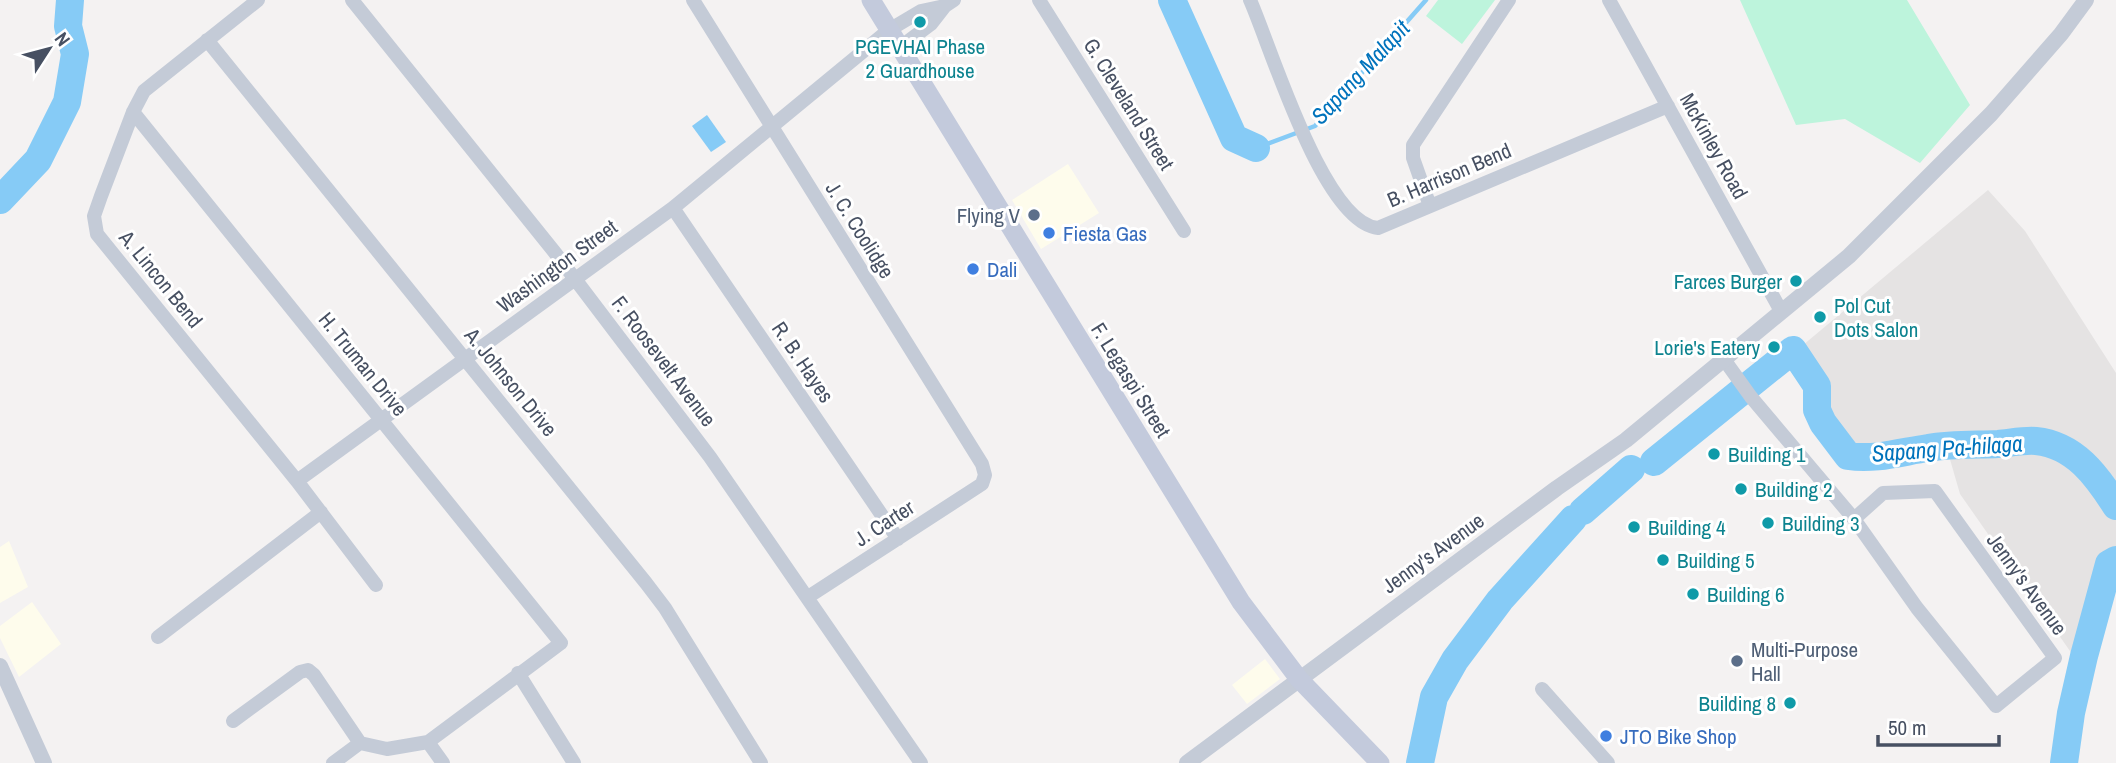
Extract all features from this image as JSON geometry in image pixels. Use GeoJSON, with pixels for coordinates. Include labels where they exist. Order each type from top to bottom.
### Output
{"type":"FeatureCollection","features":[{"type":"Feature","properties":{"kind":"main road","name":"F. Legaspi Street"},"geometry":{"type":"LineString","coordinates":[[871,0],[1241,602],[1299,678],[1380,763]]}},
{"type":"Feature","properties":{"kind":"street","name":"A. Lincon Bend"},"geometry":{"type":"LineString","coordinates":[[257,0],[144,91],[133,111],[94,216],[97,234],[298,481],[376,585]]}},
{"type":"Feature","properties":{"kind":"street","name":"F. Roosevelt Avenue"},"geometry":{"type":"LineString","coordinates":[[352,0],[575,278],[710,457],[921,763]]}},
{"type":"Feature","properties":{"kind":"street","name":"J. C. Coolidge"},"geometry":{"type":"LineString","coordinates":[[693,0],[982,464],[985,475],[982,484]]}},
{"type":"Feature","properties":{"kind":"street","name":"G. Cleveland Street"},"geometry":{"type":"LineString","coordinates":[[1039,0],[1184,231]]}},
{"type":"Feature","properties":{"kind":"street"},"geometry":{"type":"LineString","coordinates":[[1430,206],[1413,159],[1413,145],[1509,0]]}},
{"type":"Feature","properties":{"kind":"street","name":"McKinley Road"},"geometry":{"type":"LineString","coordinates":[[1609,0],[1781,311]]}},
{"type":"Feature","properties":{"kind":"street","name":"Jenny's Avenue"},"geometry":{"type":"LineString","coordinates":[[1187,763],[1557,488],[1626,440],[1849,256],[1992,114],[2061,34],[2086,0]]}},
{"type":"Feature","properties":{"kind":"street","name":"B. Harrison Bend"},"geometry":{"type":"LineString","coordinates":[[1255,1],[1306,143],[1339,199],[1358,221],[1370,227],[1378,228],[1668,106]]}},
{"type":"Feature","properties":{"kind":"street","name":"Washington Street"},"geometry":{"type":"LineString","coordinates":[[298,481],[673,208],[889,30],[921,11],[950,3]]}},
{"type":"Feature","properties":{"kind":"street","name":"Washington Street"},"geometry":{"type":"LineString","coordinates":[[899,48],[931,24],[950,3]]}},
{"type":"Feature","properties":{"kind":"street","name":"A. Johnson Drive"},"geometry":{"type":"LineString","coordinates":[[208,40],[665,608],[761,763]]}},
{"type":"Feature","properties":{"kind":"street","name":"Washington Street"},"geometry":{"type":"LineString","coordinates":[[802,104],[828,97]]}},
{"type":"Feature","properties":{"kind":"street","name":"H. Truman Drive"},"geometry":{"type":"LineString","coordinates":[[133,111],[561,643],[517,673]]}},
{"type":"Feature","properties":{"kind":"street","name":"R. B. Hayes"},"geometry":{"type":"LineString","coordinates":[[673,208],[898,539]]}},
{"type":"Feature","properties":{"kind":"street","name":"Jenny's Avenue"},"geometry":{"type":"LineString","coordinates":[[1723,358],[1751,397],[1854,519],[1917,608],[1996,706],[2055,658],[1935,491],[1883,493],[1854,519]]}},
{"type":"Feature","properties":{"kind":"street","name":"J. Carter"},"geometry":{"type":"LineString","coordinates":[[808,597],[982,484]]}},
{"type":"Feature","properties":{"kind":"street"},"geometry":{"type":"LineString","coordinates":[[158,636],[321,512]]}},
{"type":"Feature","properties":{"kind":"street"},"geometry":{"type":"LineString","coordinates":[[0,666],[44,763]]}},
{"type":"Feature","properties":{"kind":"street"},"geometry":{"type":"LineString","coordinates":[[233,721],[300,672],[308,670],[360,743],[387,749],[428,742],[517,673],[574,763]]}},
{"type":"Feature","properties":{"kind":"street"},"geometry":{"type":"LineString","coordinates":[[1542,689],[1608,763]]}},
{"type":"Feature","properties":{"kind":"street"},"geometry":{"type":"LineString","coordinates":[[428,742],[443,763]]}},
{"type":"Feature","properties":{"kind":"street"},"geometry":{"type":"LineString","coordinates":[[333,763],[360,743]]}},
{"type":"Feature","properties":{"kind":"shaded area"},"geometry":{"type":"Polygon","coordinates":[[[1068,164],[1099,213],[1041,249],[1012,200],[1068,164]]]}},
{"type":"Feature","properties":{"kind":"shaded area"},"geometry":{"type":"Polygon","coordinates":[[[1988,190],[2025,231],[2116,373],[2116,557],[2106,564],[2084,671],[1960,494],[1947,449],[1868,465],[1849,461],[1816,421],[1814,387],[1790,356],[1988,190]]]}},
{"type":"Feature","properties":{"kind":"shaded area"},"geometry":{"type":"Polygon","coordinates":[[[9,541],[28,587],[0,603],[0,547],[9,541]]]}},
{"type":"Feature","properties":{"kind":"shaded area"},"geometry":{"type":"Polygon","coordinates":[[[32,602],[61,644],[19,677],[0,638],[0,626],[32,602]]]}},
{"type":"Feature","properties":{"kind":"shaded area"},"geometry":{"type":"Polygon","coordinates":[[[1265,659],[1280,679],[1247,704],[1232,685],[1265,659]]]}},
{"type":"Feature","properties":{"kind":"green space"},"geometry":{"type":"Polygon","coordinates":[[[1438,0],[1495,0],[1462,44],[1426,16],[1438,0]]]}},
{"type":"Feature","properties":{"kind":"green space"},"geometry":{"type":"Polygon","coordinates":[[[1740,0],[1907,0],[1970,105],[1920,163],[1845,119],[1796,125],[1740,0]]]}},
{"type":"Feature","properties":{"kind":"water"},"geometry":{"type":"Polygon","coordinates":[[[707,115],[726,142],[711,152],[692,126],[707,115]]]}},
{"type":"Feature","properties":{"kind":"waterway","name":"Sapang Malapit"},"geometry":{"type":"LineString","coordinates":[[0,200],[38,160],[67,102],[75,54],[68,26],[70,0]]}},
{"type":"Feature","properties":{"kind":"waterway","name":"Sapang Malapit"},"geometry":{"type":"LineString","coordinates":[[1172,0],[1234,138],[1256,148]]}},
{"type":"Feature","properties":{"kind":"waterway","name":"Sapang Malapit"},"geometry":{"type":"LineString","coordinates":[[1256,148],[1315,126],[1426,0]]}},
{"type":"Feature","properties":{"kind":"waterway","name":"Sapang Pa-hilaga"},"geometry":{"type":"LineString","coordinates":[[1748,386],[1793,350],[1817,386],[1817,410],[1823,423],[1848,456],[1878,456],[1945,446],[2036,441],[2050,444],[2073,455],[2093,473],[2116,506]]}},
{"type":"Feature","properties":{"kind":"waterway","name":"Sapang Pa-hilaga"},"geometry":{"type":"LineString","coordinates":[[1654,462],[1742,391]]}},
{"type":"Feature","properties":{"kind":"waterway","name":"Sapang Pa-hilaga"},"geometry":{"type":"LineString","coordinates":[[1583,511],[1631,469]]}},
{"type":"Feature","properties":{"kind":"waterway","name":"Sapang Pa-hilaga"},"geometry":{"type":"LineString","coordinates":[[1420,763],[1434,697],[1455,660],[1500,600],[1573,519]]}},
{"type":"Feature","properties":{"kind":"waterway","name":"Sapang Pa-hilaga"},"geometry":{"type":"LineString","coordinates":[[2064,763],[2071,713],[2084,656],[2109,564],[2116,560]]}},
{"type":"Feature","properties":{"kind":"place","name":"PGEVHAI Phase 2 Guardhouse"},"geometry":{"type":"Point","coordinates":[920,22]}},
{"type":"Feature","properties":{"kind":"place","name":"Flying V"},"geometry":{"type":"Point","coordinates":[1034,215]}},
{"type":"Feature","properties":{"kind":"place","name":"Fiesta Gas"},"geometry":{"type":"Point","coordinates":[1049,233]}},
{"type":"Feature","properties":{"kind":"place","name":"Dali"},"geometry":{"type":"Point","coordinates":[973,269]}},
{"type":"Feature","properties":{"kind":"place","name":"Farces Burger"},"geometry":{"type":"Point","coordinates":[1796,281]}},
{"type":"Feature","properties":{"kind":"place","name":"Pol Cut Dots Salon"},"geometry":{"type":"Point","coordinates":[1820,317]}},
{"type":"Feature","properties":{"kind":"place","name":"Lorie's Eatery"},"geometry":{"type":"Point","coordinates":[1774,347]}},
{"type":"Feature","properties":{"kind":"place","name":"Building 1"},"geometry":{"type":"Point","coordinates":[1714,454]}},
{"type":"Feature","properties":{"kind":"place","name":"Building 2"},"geometry":{"type":"Point","coordinates":[1741,489]}},
{"type":"Feature","properties":{"kind":"place","name":"Building 3"},"geometry":{"type":"Point","coordinates":[1768,523]}},
{"type":"Feature","properties":{"kind":"place","name":"Building 4"},"geometry":{"type":"Point","coordinates":[1634,527]}},
{"type":"Feature","properties":{"kind":"place","name":"Building 5"},"geometry":{"type":"Point","coordinates":[1663,560]}},
{"type":"Feature","properties":{"kind":"place","name":"Building 6"},"geometry":{"type":"Point","coordinates":[1693,594]}},
{"type":"Feature","properties":{"kind":"place","name":"Multi-Purpose Hall"},"geometry":{"type":"Point","coordinates":[1737,661]}},
{"type":"Feature","properties":{"kind":"place","name":"Building 8"},"geometry":{"type":"Point","coordinates":[1790,703]}},
{"type":"Feature","properties":{"kind":"place","name":"JTO Bike Shop"},"geometry":{"type":"Point","coordinates":[1606,736]}}]}
